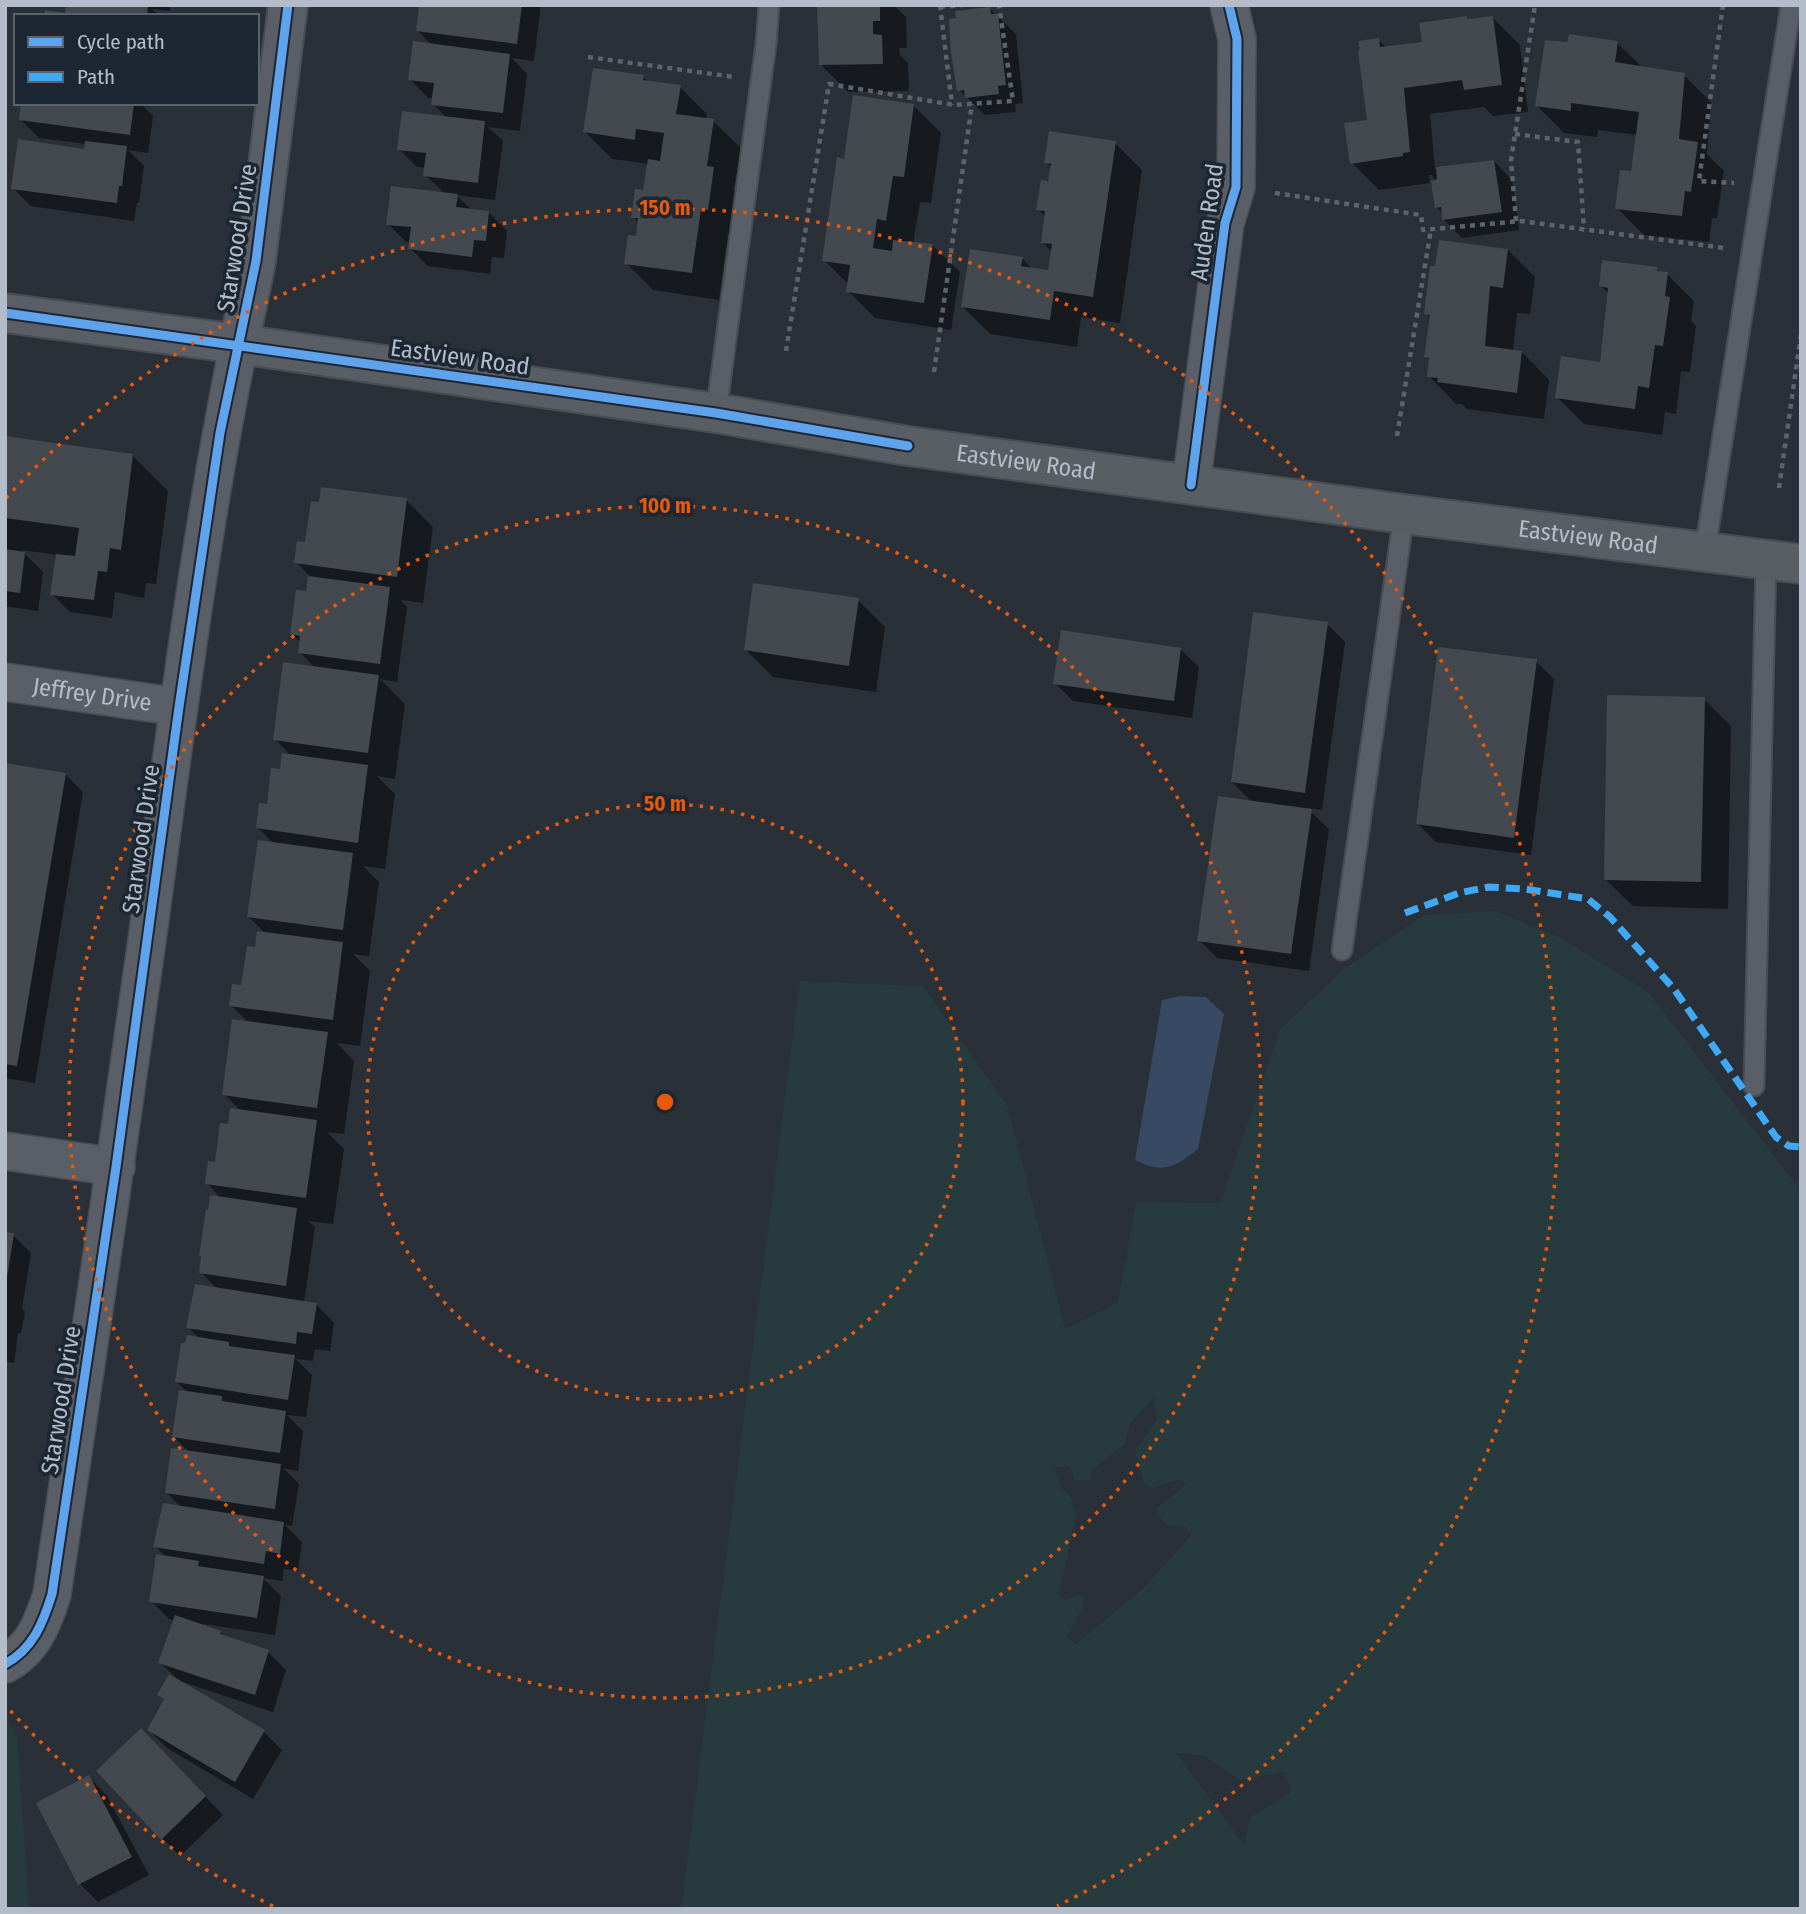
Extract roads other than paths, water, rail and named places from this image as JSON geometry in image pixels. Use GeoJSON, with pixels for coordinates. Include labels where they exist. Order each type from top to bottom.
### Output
{"type":"FeatureCollection","features":[{"type":"Feature","properties":{"kind":"main road","name":"Eastview Road"},"geometry":{"type":"LineString","coordinates":[[239,344],[716,413],[908,446],[1404,514],[1783,561]]}},
{"type":"Feature","properties":{"kind":"street","name":"Starwood Drive"},"geometry":{"type":"LineString","coordinates":[[5,1664],[29,1646],[44,1620],[52,1594],[116,1167],[179,707],[220,433],[256,261],[288,5]]}},
{"type":"Feature","properties":{"kind":"street","name":"Auden Road"},"geometry":{"type":"LineString","coordinates":[[1191,485],[1226,223],[1236,187],[1237,39],[1229,5]]}},
{"type":"Feature","properties":{"kind":"street","name":"Eastview Road"},"geometry":{"type":"LineString","coordinates":[[5,313],[239,344]]}},
{"type":"Feature","properties":{"kind":"street","name":"Jeffrey Drive"},"geometry":{"type":"LineString","coordinates":[[5,682],[179,707]]}},
{"type":"Feature","properties":{"kind":"street"},"geometry":{"type":"LineString","coordinates":[[5,1151],[116,1167]]}},
{"type":"Feature","properties":{"kind":"lane"},"geometry":{"type":"LineString","coordinates":[[716,413],[769,5]]}},
{"type":"Feature","properties":{"kind":"lane"},"geometry":{"type":"LineString","coordinates":[[1705,550],[1791,5]]}},
{"type":"Feature","properties":{"kind":"lane"},"geometry":{"type":"LineString","coordinates":[[1342,950],[1404,514]]}},
{"type":"Feature","properties":{"kind":"lane"},"geometry":{"type":"LineString","coordinates":[[1754,1086],[1783,561]]}},
{"type":"Feature","properties":{"kind":"water"},"geometry":{"type":"Polygon","coordinates":[[[1180,996],[1206,997],[1224,1014],[1198,1149],[1175,1165],[1153,1167],[1135,1160],[1162,1000],[1180,996]]]}}]}
